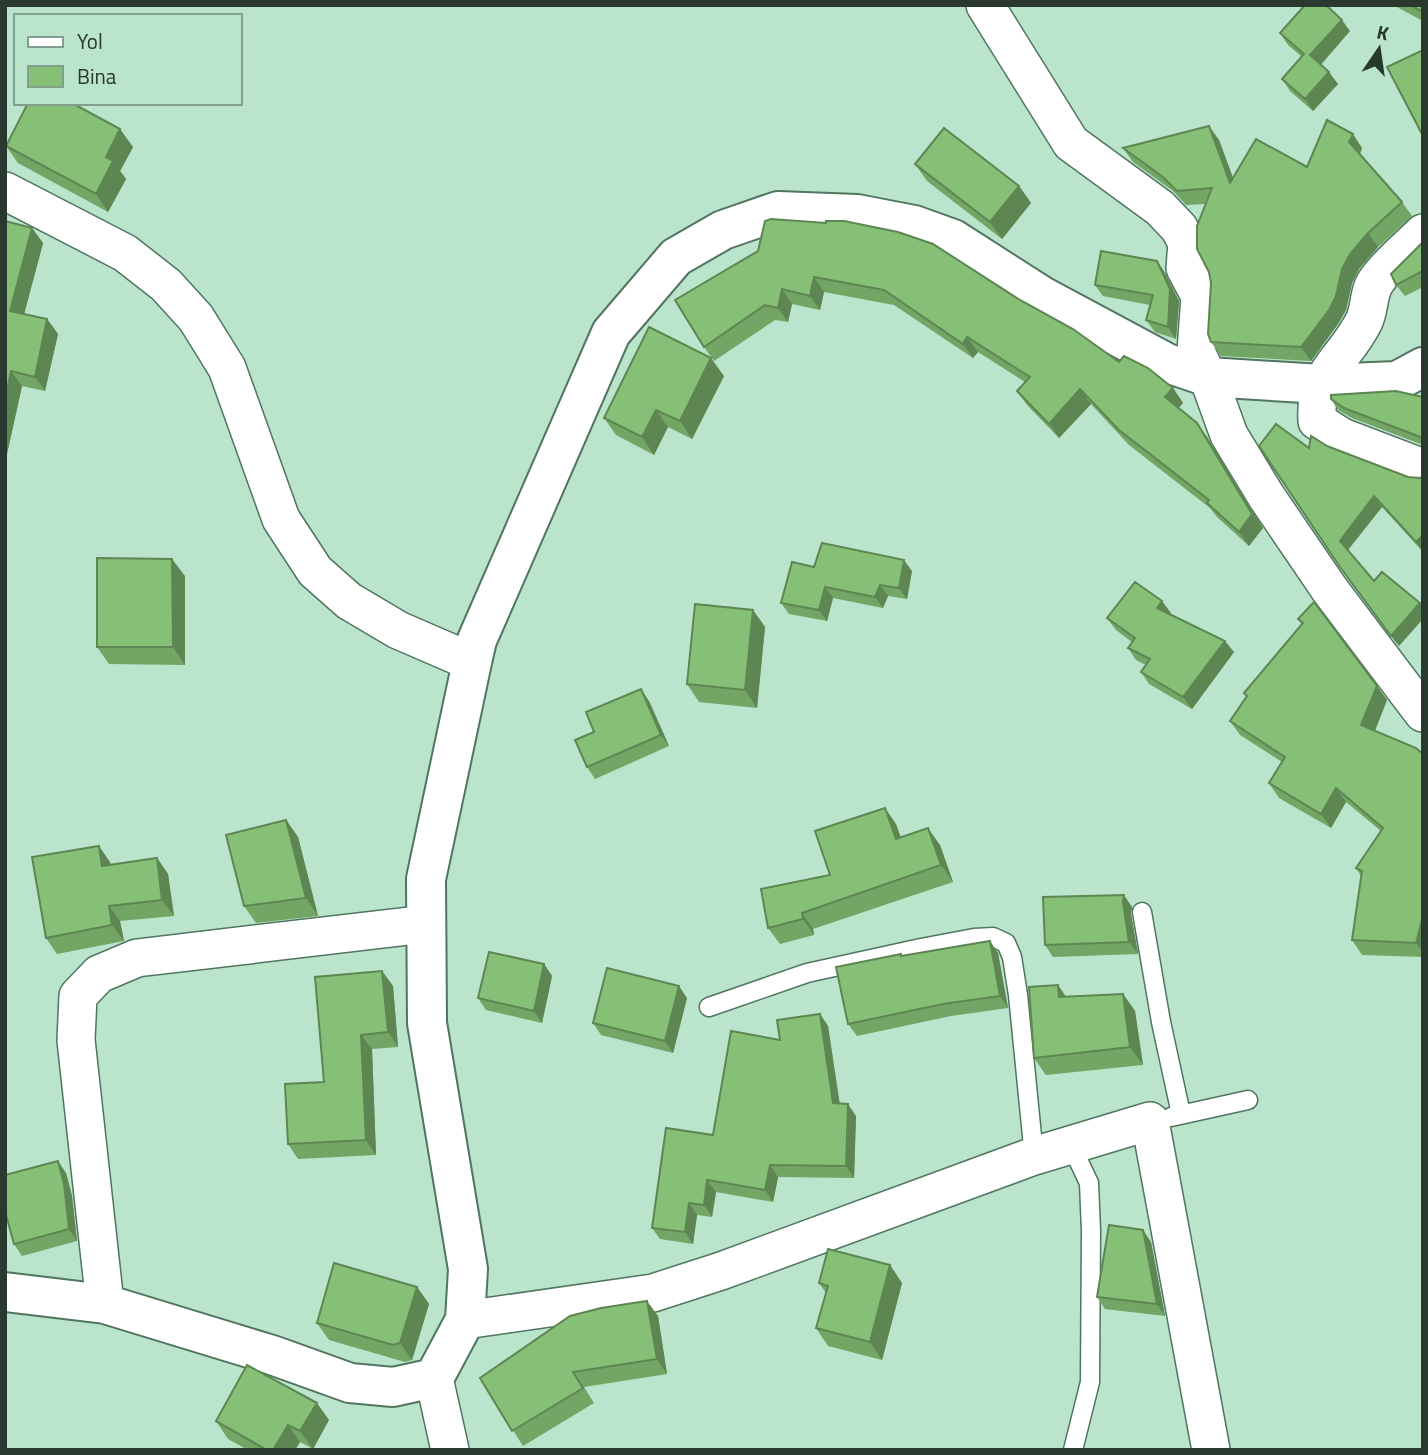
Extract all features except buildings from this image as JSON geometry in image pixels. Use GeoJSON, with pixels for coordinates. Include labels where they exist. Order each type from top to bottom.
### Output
{"type":"FeatureCollection","features":[{"type":"Feature","properties":{"kind":"street"},"geometry":{"type":"LineString","coordinates":[[985,5],[1071,143],[1160,208],[1179,228],[1187,243],[1185,268],[1200,296],[1196,352],[1208,377],[1228,435],[1330,590],[1423,713]]}},
{"type":"Feature","properties":{"kind":"street"},"geometry":{"type":"LineString","coordinates":[[5,191],[125,253],[166,285],[196,318],[228,368],[281,519],[315,571],[349,601],[388,624],[472,662]]}},
{"type":"Feature","properties":{"kind":"street"},"geometry":{"type":"LineString","coordinates":[[450,1450],[434,1378],[464,1320],[468,1269],[427,1023],[426,879],[477,640],[611,333],[676,257],[723,230],[778,211],[857,214],[914,225],[953,239],[1042,296],[1167,363],[1208,377],[1321,384],[1397,381],[1423,367]]}},
{"type":"Feature","properties":{"kind":"street"},"geometry":{"type":"LineString","coordinates":[[1423,233],[1375,281],[1366,318],[1345,350],[1329,368],[1316,402],[1317,421],[1342,437],[1423,468]]}},
{"type":"Feature","properties":{"kind":"street"},"geometry":{"type":"LineString","coordinates":[[105,1304],[76,1040],[78,996],[99,974],[137,958],[426,924]]}},
{"type":"Feature","properties":{"kind":"street"},"geometry":{"type":"LineString","coordinates":[[464,1320],[653,1293],[1034,1156],[1166,1118],[1211,1450]]}},
{"type":"Feature","properties":{"kind":"street"},"geometry":{"type":"LineString","coordinates":[[5,1292],[105,1304],[272,1355],[350,1383],[393,1387],[434,1378]]}},
{"type":"Feature","properties":{"kind":"lane"},"geometry":{"type":"LineString","coordinates":[[1142,912],[1161,1022],[1166,1118],[1248,1100]]}},
{"type":"Feature","properties":{"kind":"lane"},"geometry":{"type":"LineString","coordinates":[[709,1007],[807,973],[974,938],[993,937],[1006,943],[1012,957],[1034,1156]]}},
{"type":"Feature","properties":{"kind":"lane"},"geometry":{"type":"LineString","coordinates":[[1070,1144],[1089,1182],[1091,1231],[1090,1382],[1073,1450]]}}]}
